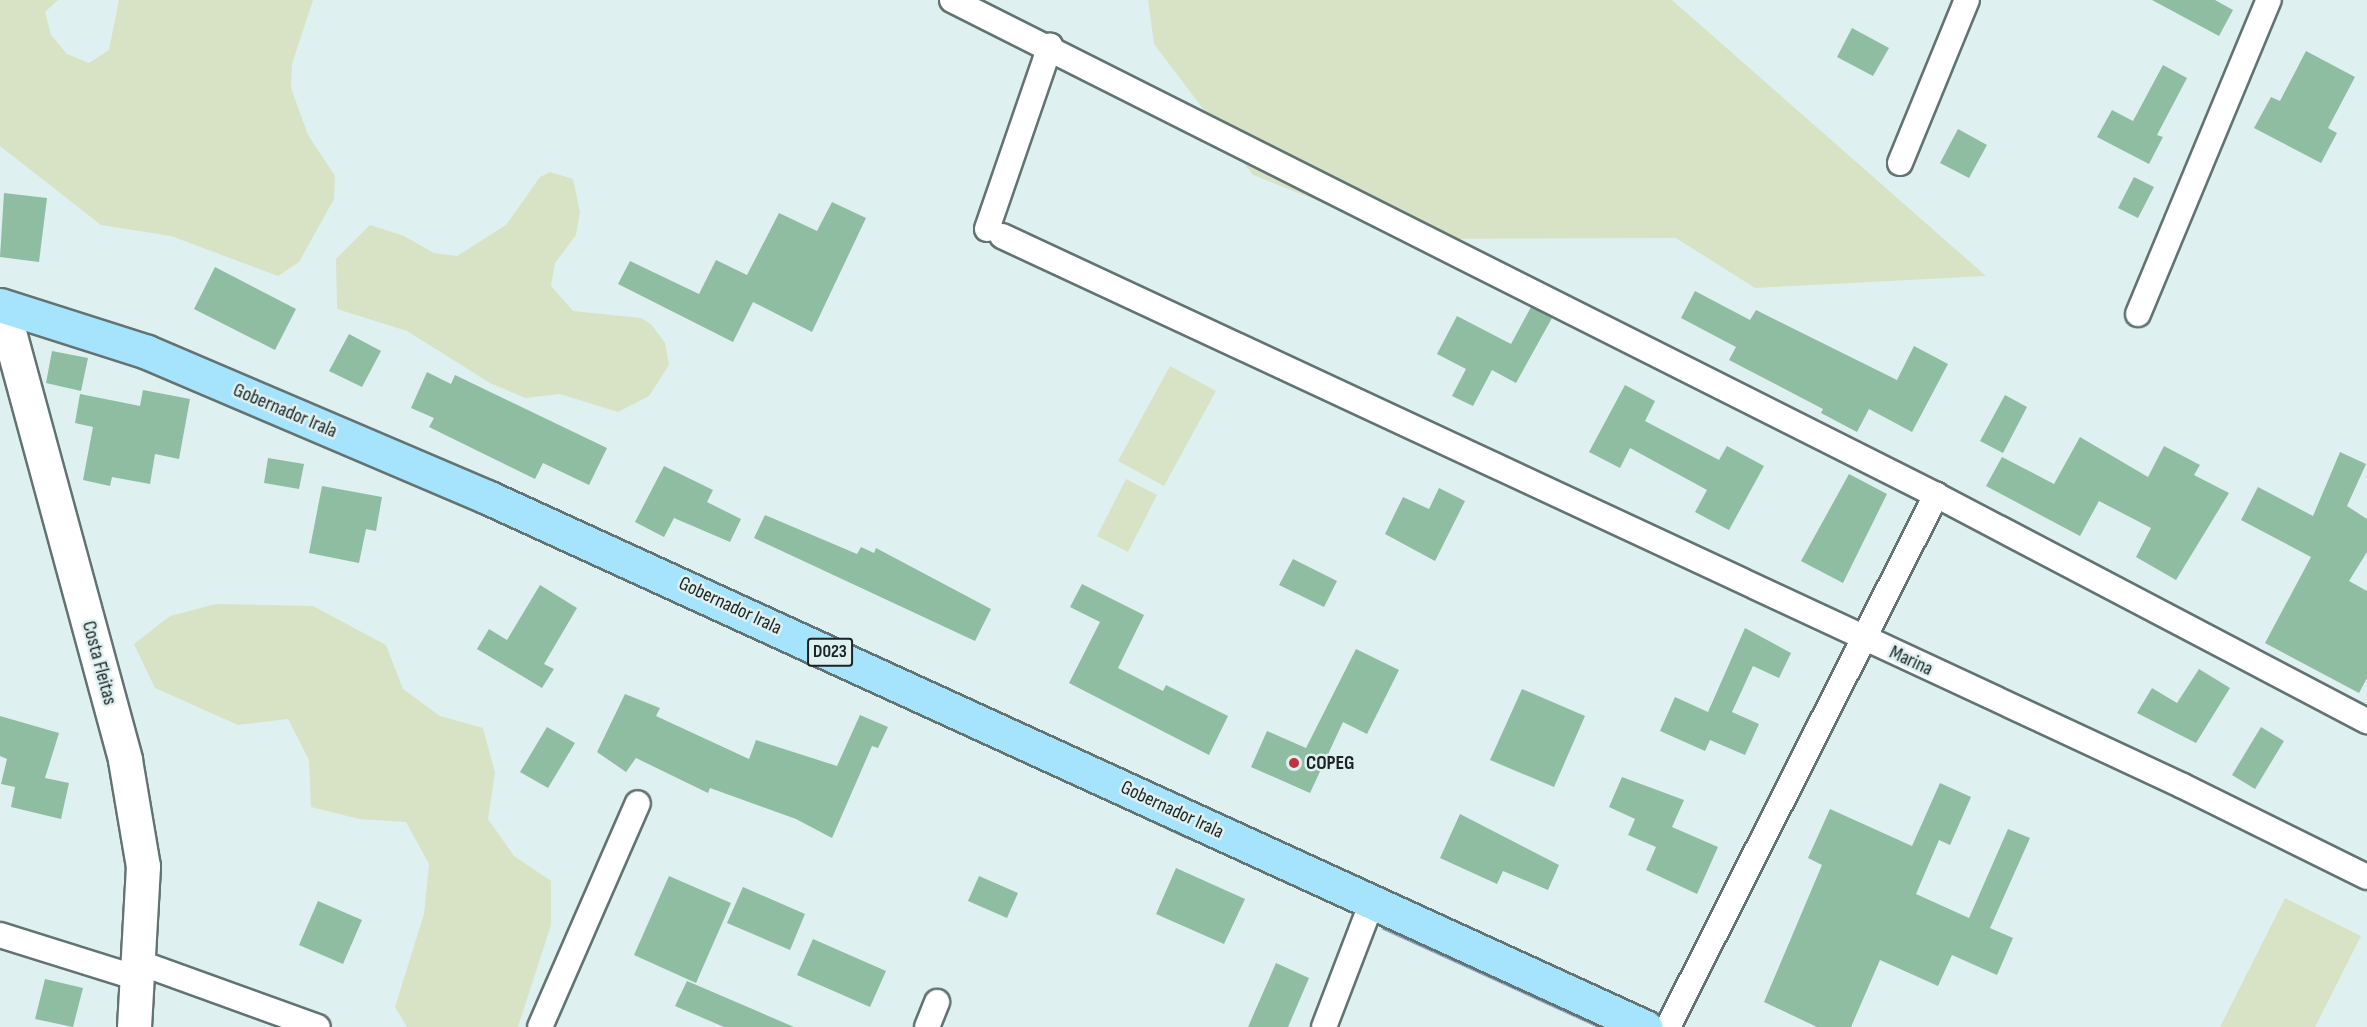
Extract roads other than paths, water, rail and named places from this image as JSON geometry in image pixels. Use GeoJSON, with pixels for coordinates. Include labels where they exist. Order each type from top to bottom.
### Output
{"type":"FeatureCollection","features":[{"type":"Feature","properties":{"kind":"main road","name":"Gobernador Irala"},"geometry":{"type":"LineString","coordinates":[[1,305],[147,352],[488,497],[1645,1027]]}},
{"type":"Feature","properties":{"kind":"main road","name":"Costa Fleitas"},"geometry":{"type":"LineString","coordinates":[[1,305],[125,760],[143,866],[134,1027]]}},
{"type":"Feature","properties":{"kind":"street"},"geometry":{"type":"LineString","coordinates":[[952,0],[1050,46],[1936,495],[2367,721]]}},
{"type":"Feature","properties":{"kind":"street"},"geometry":{"type":"LineString","coordinates":[[1900,163],[1967,0]]}},
{"type":"Feature","properties":{"kind":"street"},"geometry":{"type":"LineString","coordinates":[[2138,314],[2270,0]]}},
{"type":"Feature","properties":{"kind":"street","name":"Marina"},"geometry":{"type":"LineString","coordinates":[[1050,46],[995,232],[1453,448],[2183,786],[2367,877]]}},
{"type":"Feature","properties":{"kind":"street"},"geometry":{"type":"LineString","coordinates":[[1668,1027],[1936,495]]}},
{"type":"Feature","properties":{"kind":"street"},"geometry":{"type":"LineString","coordinates":[[540,1027],[638,803]]}},
{"type":"Feature","properties":{"kind":"street"},"geometry":{"type":"LineString","coordinates":[[1324,1027],[1372,902]]}},
{"type":"Feature","properties":{"kind":"street"},"geometry":{"type":"LineString","coordinates":[[0,935],[137,970],[318,1027]]}},
{"type":"Feature","properties":{"kind":"street"},"geometry":{"type":"LineString","coordinates":[[927,1027],[937,1002]]}},
{"type":"Feature","properties":{"kind":"water"},"geometry":{"type":"Polygon","coordinates":[[[660,593],[832,674],[658,596],[660,593]]]}},
{"type":"Feature","properties":{"kind":"water"},"geometry":{"type":"Polygon","coordinates":[[[860,685],[1192,837],[1189,840],[860,685]]]}},
{"type":"Feature","properties":{"kind":"water"},"geometry":{"type":"Polygon","coordinates":[[[1390,926],[1608,1027],[1596,1027],[1381,929],[1390,926]]]}},
{"type":"Feature","properties":{"kind":"place","name":"COPEG"},"geometry":{"type":"Point","coordinates":[1294,763]}}]}
